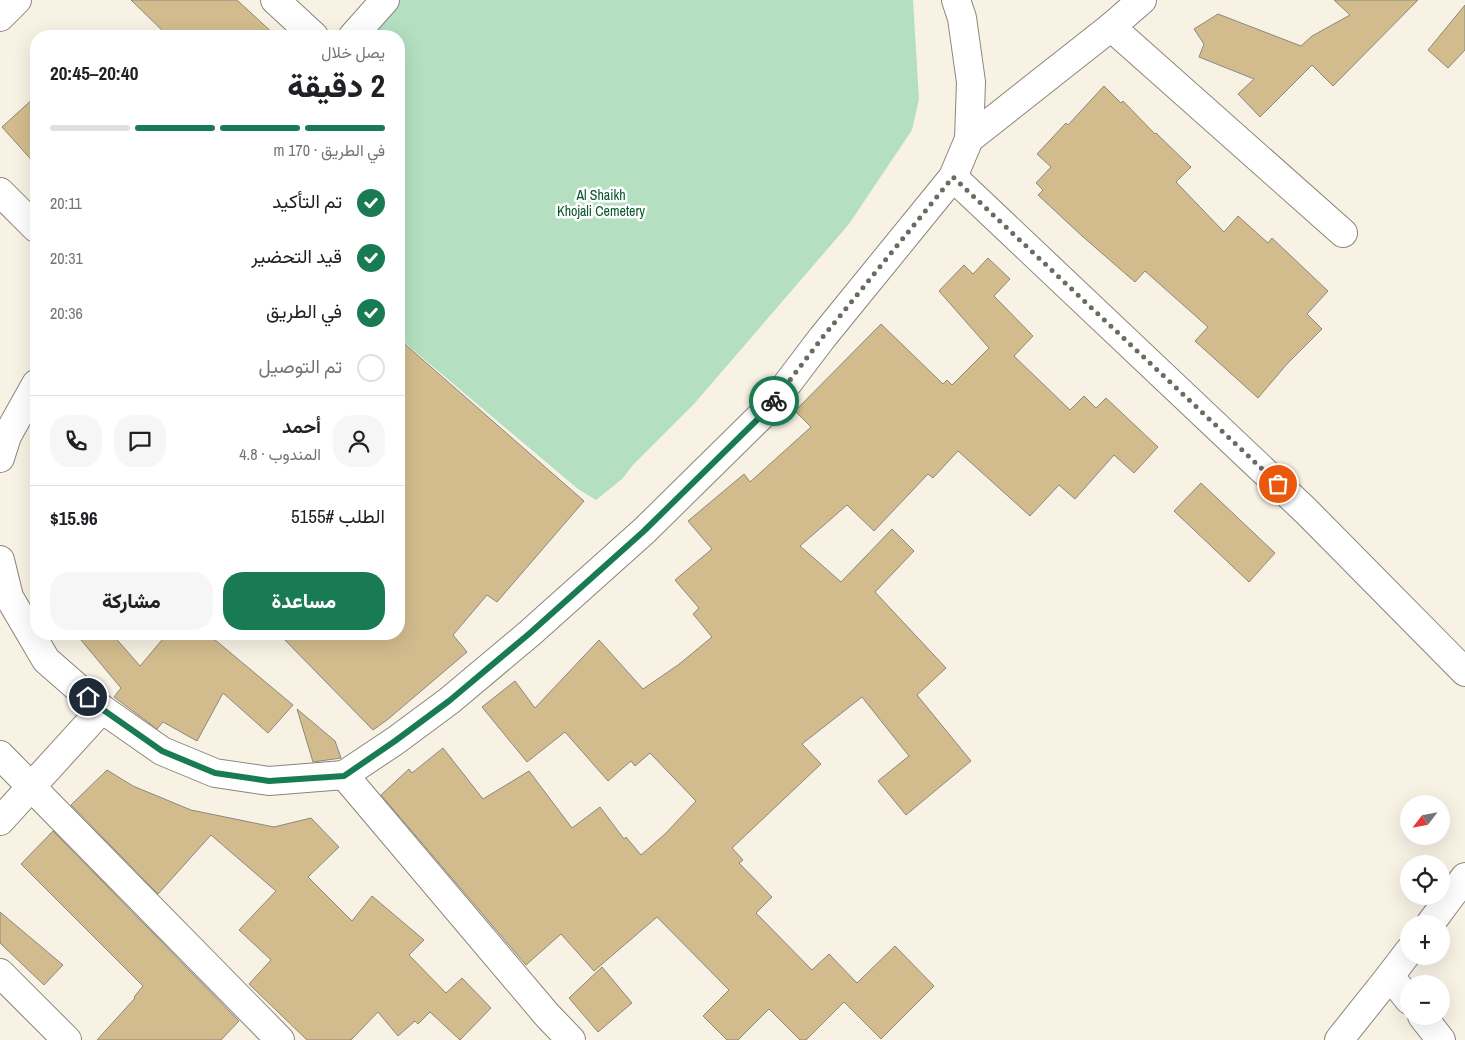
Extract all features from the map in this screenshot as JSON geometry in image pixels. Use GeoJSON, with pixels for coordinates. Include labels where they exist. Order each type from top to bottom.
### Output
{"type":"FeatureCollection","features":[{"type":"Feature","properties":{"kind":"street"},"geometry":{"type":"LineString","coordinates":[[0,17],[17,0]]}},
{"type":"Feature","properties":{"kind":"street"},"geometry":{"type":"LineString","coordinates":[[276,0],[308,30]]}},
{"type":"Feature","properties":{"kind":"street"},"geometry":{"type":"LineString","coordinates":[[358,30],[385,0]]}},
{"type":"Feature","properties":{"kind":"street"},"geometry":{"type":"LineString","coordinates":[[34,640],[46,660],[102,709],[162,751],[215,773],[269,781],[344,776],[395,741],[449,701],[530,633],[644,531],[769,408],[822,338],[953,177],[970,139],[971,82],[962,18],[956,0]]}},
{"type":"Feature","properties":{"kind":"street"},"geometry":{"type":"LineString","coordinates":[[970,139],[1111,28],[1142,0]]}},
{"type":"Feature","properties":{"kind":"street"},"geometry":{"type":"LineString","coordinates":[[1111,28],[1344,233]]}},
{"type":"Feature","properties":{"kind":"street"},"geometry":{"type":"LineString","coordinates":[[953,177],[1306,511],[1465,672]]}},
{"type":"Feature","properties":{"kind":"street"},"geometry":{"type":"LineString","coordinates":[[0,192],[30,222]]}},
{"type":"Feature","properties":{"kind":"street"},"geometry":{"type":"LineString","coordinates":[[2,441],[30,394]]}},
{"type":"Feature","properties":{"kind":"street"},"geometry":{"type":"LineString","coordinates":[[0,560],[9,597],[30,633]]}},
{"type":"Feature","properties":{"kind":"street"},"geometry":{"type":"LineString","coordinates":[[0,820],[102,709]]}},
{"type":"Feature","properties":{"kind":"street"},"geometry":{"type":"LineString","coordinates":[[0,754],[280,1040]]}},
{"type":"Feature","properties":{"kind":"street"},"geometry":{"type":"LineString","coordinates":[[344,776],[547,1015],[571,1040]]}},
{"type":"Feature","properties":{"kind":"street"},"geometry":{"type":"LineString","coordinates":[[1437,915],[1465,877]]}},
{"type":"Feature","properties":{"kind":"street"},"geometry":{"type":"LineString","coordinates":[[1338,1040],[1400,963]]}},
{"type":"Feature","properties":{"kind":"street"},"geometry":{"type":"LineString","coordinates":[[0,973],[67,1040]]}},
{"type":"Feature","properties":{"kind":"street"},"geometry":{"type":"LineString","coordinates":[[1390,976],[1400,989]]}},
{"type":"Feature","properties":{"kind":"street"},"geometry":{"type":"LineString","coordinates":[[1429,1025],[1441,1040]]}},
{"type":"Feature","properties":{"kind":"green space","name":"Al Shaikh Khojali Cemetery"},"geometry":{"type":"Polygon","coordinates":[[[397,0],[913,0],[919,99],[912,130],[849,224],[694,404],[633,465],[622,479],[596,500],[578,489],[405,343],[405,30],[370,30],[397,0]]]}},
{"type":"Feature","properties":{"kind":"building"},"geometry":{"type":"Polygon","coordinates":[[[131,0],[237,0],[270,30],[162,30],[131,0]]]}},
{"type":"Feature","properties":{"kind":"building"},"geometry":{"type":"Polygon","coordinates":[[[1334,0],[1418,0],[1333,86],[1312,65],[1260,117],[1238,94],[1254,79],[1199,57],[1204,44],[1194,29],[1218,14],[1301,46],[1312,36],[1350,15],[1334,0]]]}},
{"type":"Feature","properties":{"kind":"building"},"geometry":{"type":"Polygon","coordinates":[[[1465,5],[1465,50],[1448,68],[1428,50],[1465,5]]]}},
{"type":"Feature","properties":{"kind":"building"},"geometry":{"type":"Polygon","coordinates":[[[1104,86],[1121,103],[1123,101],[1191,167],[1176,182],[1224,232],[1238,216],[1268,243],[1272,238],[1328,291],[1307,314],[1322,329],[1287,364],[1258,398],[1195,341],[1208,327],[1145,271],[1135,282],[1038,195],[1043,190],[1036,183],[1051,167],[1037,154],[1066,123],[1068,125],[1104,86]]]}},
{"type":"Feature","properties":{"kind":"building"},"geometry":{"type":"Polygon","coordinates":[[[30,101],[30,158],[2,127],[30,101]]]}},
{"type":"Feature","properties":{"kind":"building"},"geometry":{"type":"Polygon","coordinates":[[[988,258],[1010,279],[994,296],[1033,336],[1014,356],[1070,410],[1084,396],[1096,408],[1106,398],[1158,447],[1134,473],[1114,455],[1075,499],[1059,485],[1030,516],[958,451],[933,478],[928,474],[874,531],[847,505],[800,546],[841,582],[892,529],[914,551],[875,592],[946,668],[917,695],[971,761],[906,815],[878,781],[909,756],[862,697],[802,744],[821,764],[732,848],[743,860],[739,863],[772,897],[756,913],[812,970],[829,954],[857,983],[895,946],[934,986],[881,1039],[844,1002],[806,1040],[800,1040],[769,1009],[738,1040],[727,1040],[703,1016],[729,990],[657,917],[594,971],[561,934],[526,965],[381,795],[409,769],[412,773],[443,748],[483,799],[529,771],[572,828],[600,807],[624,839],[626,837],[641,855],[665,834],[696,801],[650,753],[635,766],[631,761],[608,781],[565,732],[527,762],[482,707],[515,681],[535,708],[599,640],[643,689],[678,665],[712,637],[693,614],[699,608],[675,580],[712,549],[688,521],[744,474],[750,482],[811,427],[795,411],[881,324],[943,384],[947,380],[952,385],[989,348],[939,291],[964,265],[973,274],[988,258]]]}},
{"type":"Feature","properties":{"kind":"building"},"geometry":{"type":"Polygon","coordinates":[[[405,344],[584,501],[497,602],[487,595],[453,635],[467,652],[373,730],[285,640],[405,640],[405,344]]]}},
{"type":"Feature","properties":{"kind":"building"},"geometry":{"type":"Polygon","coordinates":[[[1201,483],[1275,553],[1249,582],[1174,511],[1201,483]]]}},
{"type":"Feature","properties":{"kind":"building"},"geometry":{"type":"Polygon","coordinates":[[[81,640],[117,640],[140,666],[162,640],[215,640],[293,705],[268,733],[223,693],[197,741],[163,722],[157,729],[114,697],[121,688],[81,640]]]}},
{"type":"Feature","properties":{"kind":"building"},"geometry":{"type":"Polygon","coordinates":[[[297,709],[335,741],[341,758],[313,762],[297,709]]]}},
{"type":"Feature","properties":{"kind":"building"},"geometry":{"type":"Polygon","coordinates":[[[107,770],[133,786],[191,810],[274,827],[311,818],[339,847],[308,877],[352,921],[372,896],[424,940],[409,955],[446,993],[462,978],[491,1008],[460,1040],[430,1012],[418,1024],[415,1021],[398,1036],[378,1012],[351,1040],[307,1040],[249,984],[271,960],[239,930],[276,891],[211,835],[158,894],[71,805],[107,770]]]}},
{"type":"Feature","properties":{"kind":"building"},"geometry":{"type":"Polygon","coordinates":[[[53,831],[239,1021],[221,1040],[97,1040],[135,998],[143,986],[21,864],[53,831]]]}},
{"type":"Feature","properties":{"kind":"building"},"geometry":{"type":"Polygon","coordinates":[[[0,912],[63,965],[44,985],[0,943],[0,912]]]}},
{"type":"Feature","properties":{"kind":"building"},"geometry":{"type":"Polygon","coordinates":[[[602,967],[632,1003],[598,1032],[569,998],[602,967]]]}},
{"type":"Feature","properties":{"kind":"way so far"},"geometry":{"type":"LineString","coordinates":[[774,401],[822,338],[953,177],[1278,484]]}},
{"type":"Feature","properties":{"kind":"route"},"geometry":{"type":"LineString","coordinates":[[88,697],[162,751],[215,773],[269,781],[344,776],[449,701],[530,633],[644,531],[774,401]]}}]}
